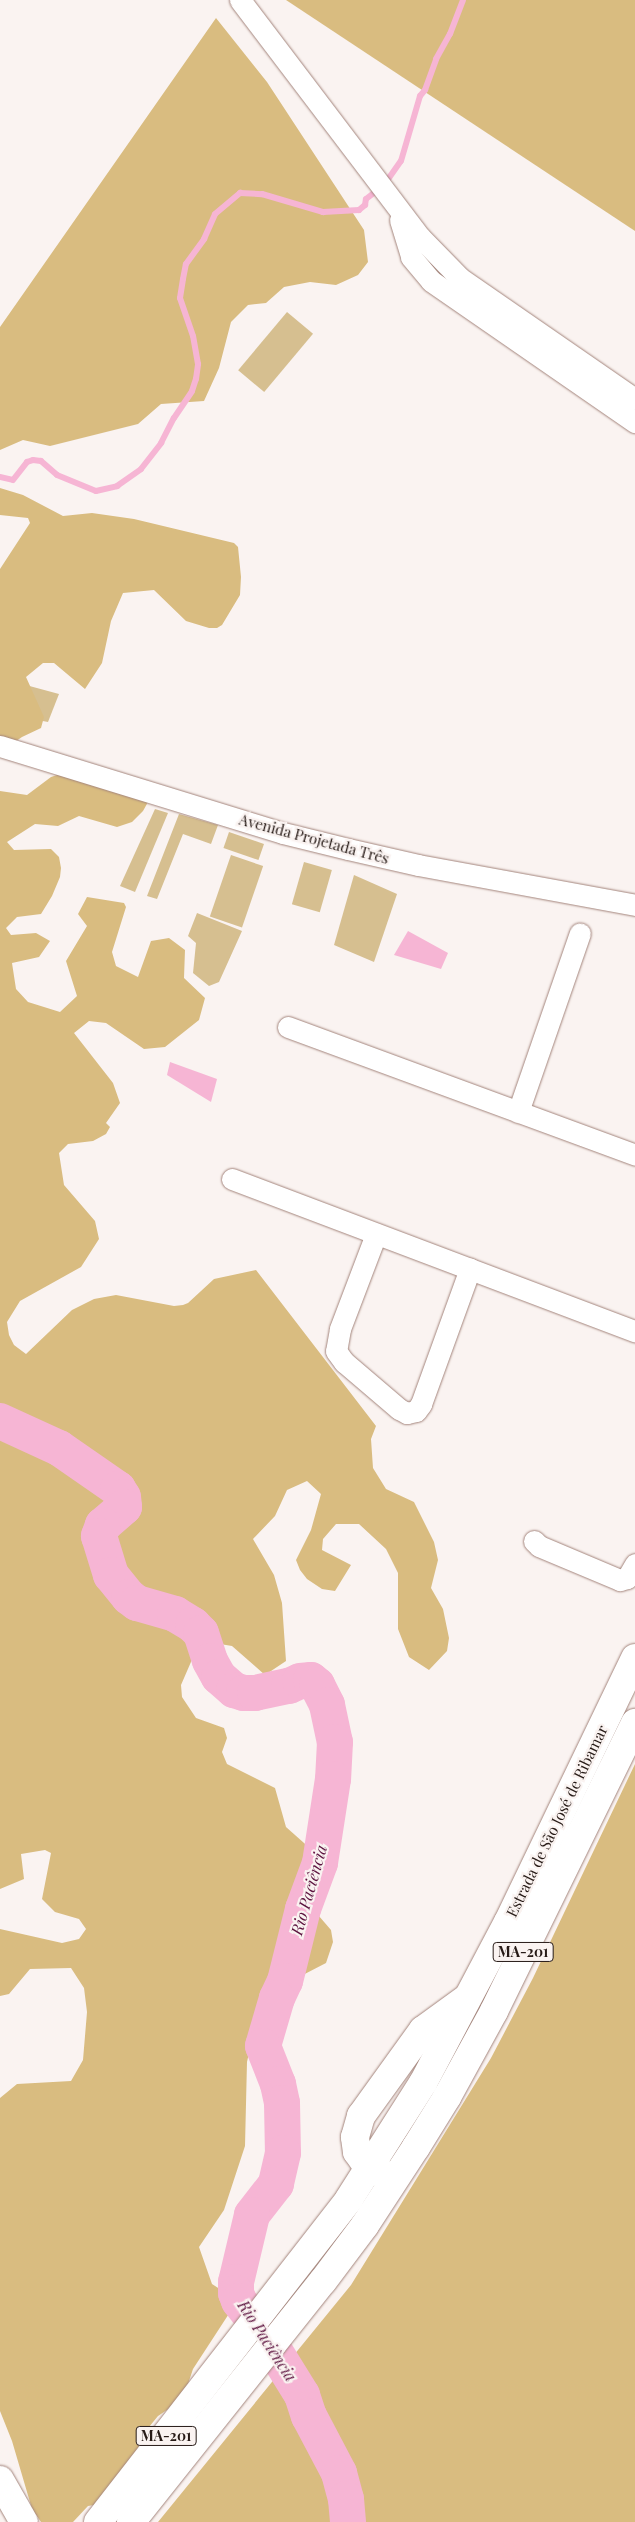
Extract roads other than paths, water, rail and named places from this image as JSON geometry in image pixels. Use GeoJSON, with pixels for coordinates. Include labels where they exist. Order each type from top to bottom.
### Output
{"type":"FeatureCollection","features":[{"type":"Feature","properties":{"kind":"main road","name":"Estrada de São José de Ribamar"},"geometry":{"type":"LineString","coordinates":[[369,2169],[362,2160],[355,2145],[357,2126],[361,2116],[423,2030],[470,1996],[508,1922],[635,1658]]}},
{"type":"Feature","properties":{"kind":"main road","name":"Estrada de São José de Ribamar"},"geometry":{"type":"LineString","coordinates":[[131,2522],[299,2312],[365,2225],[447,2097],[494,2010],[635,1723]]}},
{"type":"Feature","properties":{"kind":"main road"},"geometry":{"type":"LineString","coordinates":[[369,2169],[397,2175]]}},
{"type":"Feature","properties":{"kind":"main road","name":"MA-201"},"geometry":{"type":"LineString","coordinates":[[98,2522],[276,2296],[369,2169]]}},
{"type":"Feature","properties":{"kind":"main road"},"geometry":{"type":"LineString","coordinates":[[0,2480],[24,2522]]}},
{"type":"Feature","properties":{"kind":"street"},"geometry":{"type":"LineString","coordinates":[[238,1],[420,237],[460,278],[632,409]]}},
{"type":"Feature","properties":{"kind":"street","name":"Avenida Projetada Três"},"geometry":{"type":"LineString","coordinates":[[0,746],[283,833],[418,865],[635,905]]}},
{"type":"Feature","properties":{"kind":"street"},"geometry":{"type":"LineString","coordinates":[[518,1112],[580,933]]}},
{"type":"Feature","properties":{"kind":"street"},"geometry":{"type":"LineString","coordinates":[[288,1027],[635,1155]]}},
{"type":"Feature","properties":{"kind":"street"},"geometry":{"type":"LineString","coordinates":[[232,1179],[635,1331]]}},
{"type":"Feature","properties":{"kind":"street"},"geometry":{"type":"LineString","coordinates":[[376,1234],[340,1330],[336,1351],[344,1362],[399,1409],[407,1413],[416,1411],[422,1404],[470,1269]]}},
{"type":"Feature","properties":{"kind":"street"},"geometry":{"type":"LineString","coordinates":[[534,1541],[539,1546],[620,1580],[627,1578],[635,1564]]}},
{"type":"Feature","properties":{"kind":"waterway"},"geometry":{"type":"LineString","coordinates":[[0,477],[13,480],[27,462],[33,460],[41,461],[57,475],[96,491],[117,486],[141,469],[161,443],[174,418],[192,391],[196,379],[198,364],[193,336],[180,298],[186,264],[204,239],[215,214],[240,193],[262,194],[323,212],[359,210],[365,205],[366,199],[384,185],[401,161],[420,96],[425,90],[436,59],[450,34],[463,0]]}},
{"type":"Feature","properties":{"kind":"waterway","name":"Rio Paciência"},"geometry":{"type":"LineString","coordinates":[[0,1421],[59,1448],[118,1489],[123,1497],[124,1507],[103,1525],[99,1536],[111,1575],[129,1597],[137,1603],[175,1614],[193,1625],[201,1633],[210,1661],[219,1677],[234,1690],[244,1693],[255,1693],[289,1686],[300,1681],[311,1680],[317,1685],[327,1705],[335,1742],[333,1779],[320,1863],[303,1909],[285,1981],[277,1998],[263,2046],[278,2084],[282,2103],[283,2153],[276,2184],[252,2215],[236,2282],[236,2293],[239,2301],[263,2332],[302,2395],[309,2416],[339,2473],[346,2499],[348,2522]]}}]}
